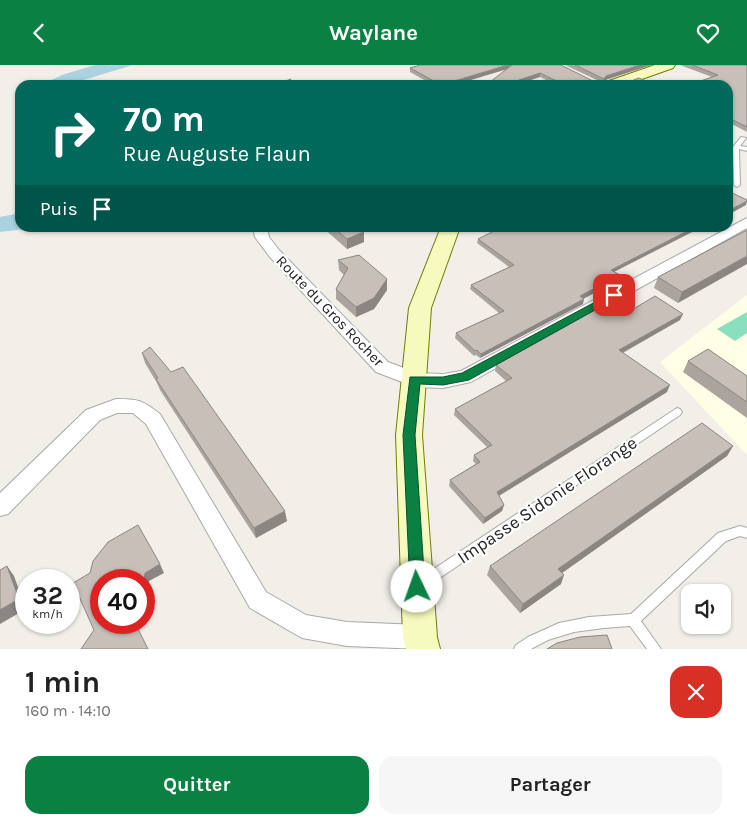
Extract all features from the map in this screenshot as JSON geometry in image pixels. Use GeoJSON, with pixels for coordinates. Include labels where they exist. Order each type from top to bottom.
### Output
{"type":"FeatureCollection","features":[{"type":"Feature","properties":{"kind":"street"},"geometry":{"type":"LineString","coordinates":[[625,80],[668,65]]}},
{"type":"Feature","properties":{"kind":"street"},"geometry":{"type":"LineString","coordinates":[[733,230],[747,222]]}},
{"type":"Feature","properties":{"kind":"street","name":"Route du Gros Rocher"},"geometry":{"type":"LineString","coordinates":[[261,232],[262,237],[274,253],[382,367],[414,380]]}},
{"type":"Feature","properties":{"kind":"street"},"geometry":{"type":"LineString","coordinates":[[0,507],[93,415],[116,406],[137,406],[153,419],[258,599],[302,626],[347,634],[421,643],[409,435],[420,309],[449,232]]}},
{"type":"Feature","properties":{"kind":"street"},"geometry":{"type":"LineString","coordinates":[[414,380],[443,381],[465,377],[729,232]]}},
{"type":"Feature","properties":{"kind":"lane"},"geometry":{"type":"LineString","coordinates":[[737,185],[736,147],[743,138]]}},
{"type":"Feature","properties":{"kind":"lane"},"geometry":{"type":"LineString","coordinates":[[736,147],[747,149]]}},
{"type":"Feature","properties":{"kind":"lane","name":"Impasse Sidonie Florange"},"geometry":{"type":"LineString","coordinates":[[417,587],[677,413]]}},
{"type":"Feature","properties":{"kind":"lane"},"geometry":{"type":"LineString","coordinates":[[520,649],[534,638],[594,621],[633,620],[722,537],[740,531],[747,533]]}},
{"type":"Feature","properties":{"kind":"lane"},"geometry":{"type":"LineString","coordinates":[[633,620],[655,649]]}},
{"type":"Feature","properties":{"kind":"shaded area"},"geometry":{"type":"Polygon","coordinates":[[[747,295],[747,455],[660,362],[747,295]]]}},
{"type":"Feature","properties":{"kind":"green space"},"geometry":{"type":"Polygon","coordinates":[[[747,312],[747,333],[735,341],[717,329],[747,312]]]}},
{"type":"Feature","properties":{"kind":"water"},"geometry":{"type":"Polygon","coordinates":[[[95,65],[133,65],[84,80],[52,80],[95,65]]]}},
{"type":"Feature","properties":{"kind":"water"},"geometry":{"type":"Polygon","coordinates":[[[15,214],[15,230],[0,232],[0,217],[15,214]]]}},
{"type":"Feature","properties":{"kind":"building"},"geometry":{"type":"Polygon","coordinates":[[[420,65],[508,65],[458,80],[432,80],[410,68],[420,65]]]}},
{"type":"Feature","properties":{"kind":"building"},"geometry":{"type":"Polygon","coordinates":[[[512,65],[561,65],[591,80],[555,80],[540,73],[519,80],[492,80],[512,65]]]}},
{"type":"Feature","properties":{"kind":"building"},"geometry":{"type":"Polygon","coordinates":[[[575,65],[640,65],[606,76],[604,79],[575,65]]]}},
{"type":"Feature","properties":{"kind":"building"},"geometry":{"type":"Polygon","coordinates":[[[692,65],[747,65],[747,127],[733,120],[733,80],[704,80],[718,75],[692,65]]]}},
{"type":"Feature","properties":{"kind":"building"},"geometry":{"type":"Polygon","coordinates":[[[733,193],[747,200],[733,208],[733,193]]]}},
{"type":"Feature","properties":{"kind":"building"},"geometry":{"type":"Polygon","coordinates":[[[747,230],[747,256],[682,292],[658,277],[747,230]]]}},
{"type":"Feature","properties":{"kind":"building"},"geometry":{"type":"Polygon","coordinates":[[[339,232],[364,232],[347,239],[339,232]]]}},
{"type":"Feature","properties":{"kind":"building"},"geometry":{"type":"Polygon","coordinates":[[[492,232],[685,232],[611,270],[620,275],[580,296],[584,299],[481,354],[477,350],[475,351],[456,333],[504,311],[471,285],[514,265],[478,239],[492,232]]]}},
{"type":"Feature","properties":{"kind":"building"},"geometry":{"type":"Polygon","coordinates":[[[359,255],[387,279],[374,298],[356,307],[336,289],[348,268],[338,260],[359,255]]]}},
{"type":"Feature","properties":{"kind":"building"},"geometry":{"type":"Polygon","coordinates":[[[655,296],[683,314],[619,350],[670,385],[497,492],[504,505],[485,518],[450,480],[480,462],[474,455],[492,445],[455,409],[512,378],[496,365],[599,308],[610,315],[625,307],[630,311],[655,296]]]}},
{"type":"Feature","properties":{"kind":"building"},"geometry":{"type":"Polygon","coordinates":[[[150,347],[171,372],[183,367],[285,511],[254,528],[156,379],[158,378],[142,353],[150,347]]]}},
{"type":"Feature","properties":{"kind":"building"},"geometry":{"type":"Polygon","coordinates":[[[708,349],[747,376],[747,402],[688,361],[708,349]]]}},
{"type":"Feature","properties":{"kind":"building"},"geometry":{"type":"Polygon","coordinates":[[[702,423],[733,446],[558,569],[564,575],[523,604],[490,566],[702,423]]]}},
{"type":"Feature","properties":{"kind":"building"},"geometry":{"type":"Polygon","coordinates":[[[138,525],[160,564],[152,569],[91,569],[93,561],[108,542],[138,525]]]}},
{"type":"Feature","properties":{"kind":"building"},"geometry":{"type":"Polygon","coordinates":[[[7,566],[15,588],[15,601],[0,610],[0,570],[7,566]]]}},
{"type":"Feature","properties":{"kind":"building"},"geometry":{"type":"Polygon","coordinates":[[[90,573],[90,621],[80,599],[80,579],[90,573]]]}},
{"type":"Feature","properties":{"kind":"building"},"geometry":{"type":"Polygon","coordinates":[[[91,634],[140,634],[148,649],[81,649],[91,634]]]}},
{"type":"Feature","properties":{"kind":"building"},"geometry":{"type":"Polygon","coordinates":[[[607,635],[612,649],[547,649],[557,643],[580,637],[607,635]]]}},
{"type":"Feature","properties":{"kind":"route"},"geometry":{"type":"LineString","coordinates":[[417,587],[409,435],[414,380],[443,381],[465,377],[614,295]]}}]}
